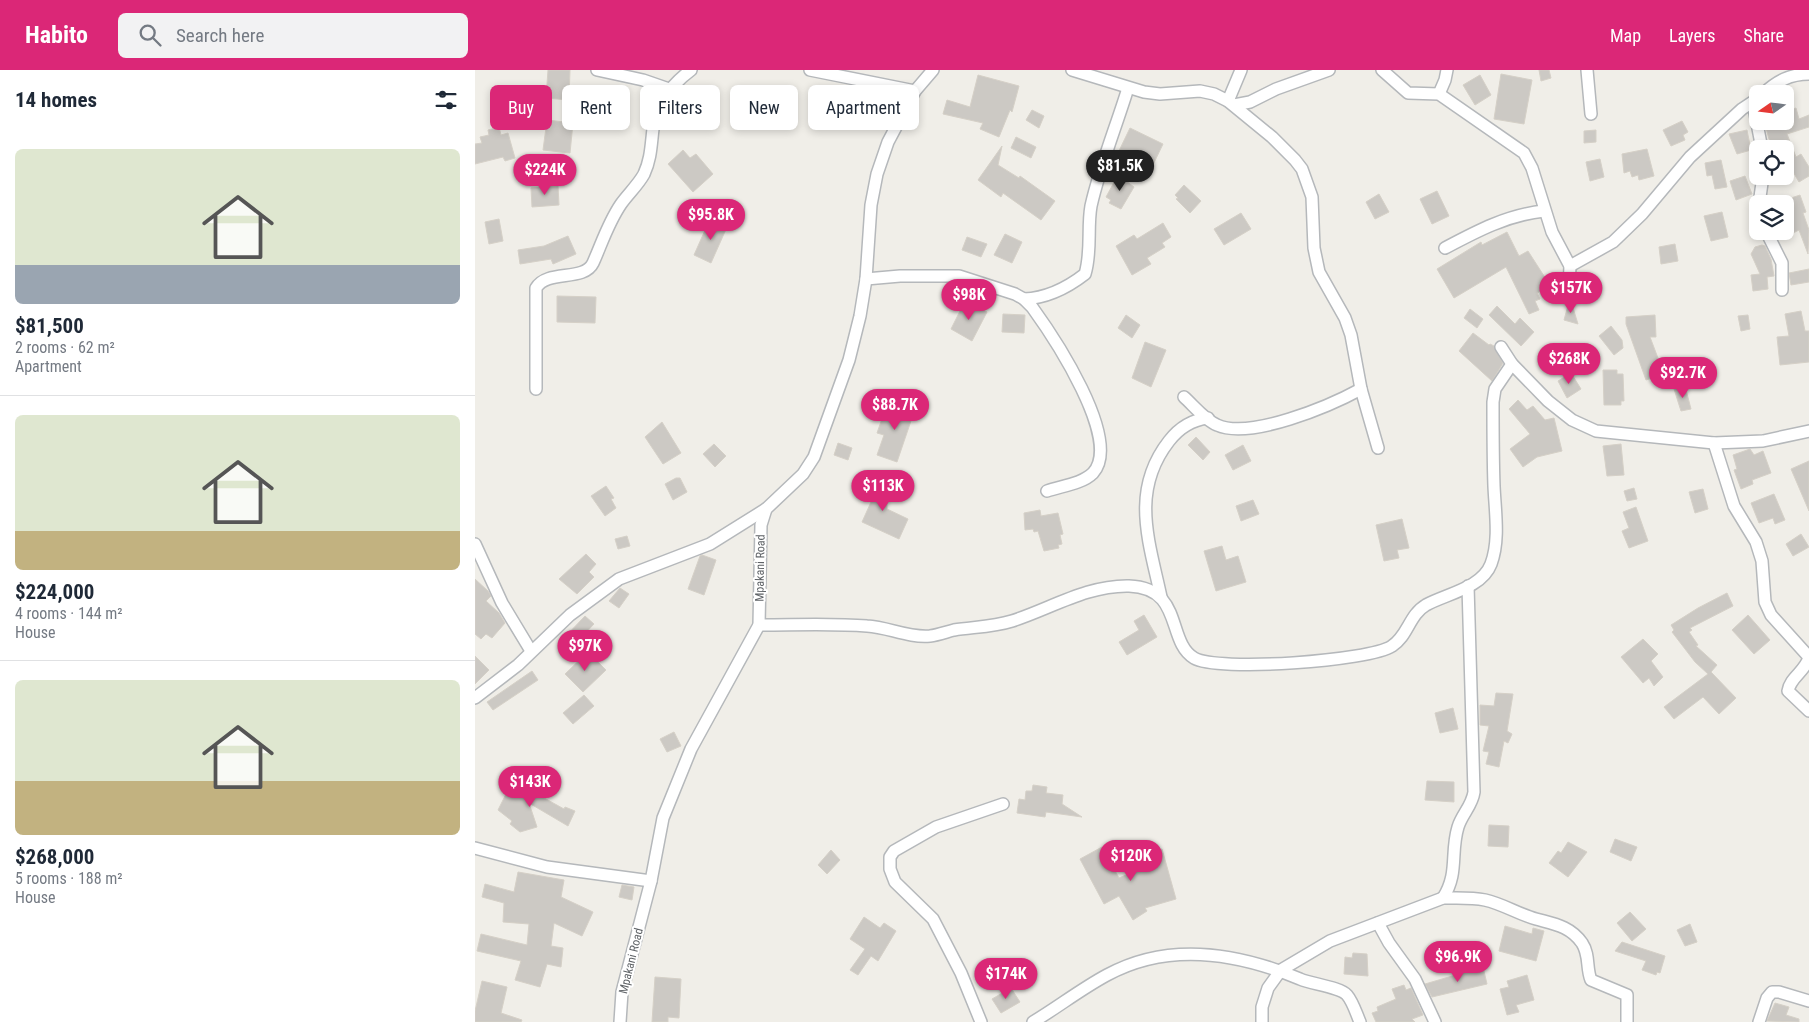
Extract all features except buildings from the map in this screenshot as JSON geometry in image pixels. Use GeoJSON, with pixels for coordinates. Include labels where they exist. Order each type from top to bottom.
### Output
{"type":"FeatureCollection","features":[{"type":"Feature","properties":{"kind":"street"},"geometry":{"type":"LineString","coordinates":[[597,70],[657,85]]}},
{"type":"Feature","properties":{"kind":"street"},"geometry":{"type":"LineString","coordinates":[[674,85],[691,70]]}},
{"type":"Feature","properties":{"kind":"street"},"geometry":{"type":"LineString","coordinates":[[811,70],[885,85]]}},
{"type":"Feature","properties":{"kind":"street"},"geometry":{"type":"LineString","coordinates":[[919,86],[933,70]]}},
{"type":"Feature","properties":{"kind":"street"},"geometry":{"type":"LineString","coordinates":[[1072,70],[1127,88],[1160,94],[1200,91],[1214,94],[1231,103],[1285,149],[1302,169],[1312,197],[1314,248],[1319,272],[1345,318],[1351,336],[1361,389],[1378,448]]}},
{"type":"Feature","properties":{"kind":"street"},"geometry":{"type":"LineString","coordinates":[[1231,103],[1241,70]]}},
{"type":"Feature","properties":{"kind":"street"},"geometry":{"type":"LineString","coordinates":[[1231,103],[1250,102],[1275,89],[1329,70]]}},
{"type":"Feature","properties":{"kind":"street"},"geometry":{"type":"LineString","coordinates":[[1382,70],[1408,93],[1439,94],[1524,153],[1535,179],[1544,210],[1570,266],[1569,288]]}},
{"type":"Feature","properties":{"kind":"street"},"geometry":{"type":"LineString","coordinates":[[1439,94],[1447,70]]}},
{"type":"Feature","properties":{"kind":"street"},"geometry":{"type":"LineString","coordinates":[[1587,70],[1591,114]]}},
{"type":"Feature","properties":{"kind":"street"},"geometry":{"type":"LineString","coordinates":[[1773,85],[1797,72],[1809,74]]}},
{"type":"Feature","properties":{"kind":"street"},"geometry":{"type":"LineString","coordinates":[[1024,299],[1040,298],[1057,291],[1085,274],[1089,252],[1091,205],[1127,88]]}},
{"type":"Feature","properties":{"kind":"street"},"geometry":{"type":"LineString","coordinates":[[1570,266],[1613,242],[1643,214],[1690,157],[1749,105]]}},
{"type":"Feature","properties":{"kind":"street"},"geometry":{"type":"LineString","coordinates":[[535,389],[536,288],[540,281],[545,278],[579,272],[592,265],[610,221],[643,176],[651,150],[653,130]]}},
{"type":"Feature","properties":{"kind":"street"},"geometry":{"type":"LineString","coordinates":[[475,698],[570,615],[619,579],[710,544],[766,509],[803,474],[814,457],[849,360],[860,316],[866,279],[871,205],[877,174],[888,142],[894,130]]}},
{"type":"Feature","properties":{"kind":"street"},"geometry":{"type":"LineString","coordinates":[[1445,248],[1505,218],[1521,213],[1544,210]]}},
{"type":"Feature","properties":{"kind":"street"},"geometry":{"type":"LineString","coordinates":[[1770,240],[1782,263],[1782,290]]}},
{"type":"Feature","properties":{"kind":"street"},"geometry":{"type":"LineString","coordinates":[[866,279],[907,276],[959,276],[1007,291],[1024,299],[1041,320],[1082,388],[1096,423],[1100,442],[1098,462],[1094,472],[1085,479],[1047,490]]}},
{"type":"Feature","properties":{"kind":"street"},"geometry":{"type":"LineString","coordinates":[[1501,346],[1512,364],[1548,401],[1572,420],[1596,431],[1714,444],[1763,441],[1809,431]]}},
{"type":"Feature","properties":{"kind":"street"},"geometry":{"type":"LineString","coordinates":[[1207,418],[1195,419],[1176,433],[1163,450],[1145,491],[1147,526],[1161,597],[1171,614],[1185,648],[1194,658],[1213,664],[1290,663],[1375,653],[1391,648],[1400,640],[1417,612],[1483,577],[1491,566],[1494,549],[1493,402],[1495,389],[1512,364]]}},
{"type":"Feature","properties":{"kind":"street"},"geometry":{"type":"LineString","coordinates":[[1185,398],[1217,425],[1243,429],[1308,414],[1333,404],[1361,389]]}},
{"type":"Feature","properties":{"kind":"street"},"geometry":{"type":"LineString","coordinates":[[1714,444],[1734,506],[1756,542],[1762,561],[1765,602],[1771,615],[1809,657],[1805,668],[1790,684],[1788,691],[1809,711]]}},
{"type":"Feature","properties":{"kind":"street","name":"Mpakani Road"},"geometry":{"type":"LineString","coordinates":[[620,1022],[622,992],[651,881],[663,818],[691,749],[759,624],[759,542],[761,525],[766,509]]}},
{"type":"Feature","properties":{"kind":"street"},"geometry":{"type":"LineString","coordinates":[[475,544],[502,603],[531,651]]}},
{"type":"Feature","properties":{"kind":"street"},"geometry":{"type":"LineString","coordinates":[[759,624],[869,626],[906,634],[930,636],[1010,622],[1051,605],[1095,591],[1130,586],[1148,590],[1161,597]]}},
{"type":"Feature","properties":{"kind":"street"},"geometry":{"type":"LineString","coordinates":[[1443,898],[1453,877],[1455,841],[1458,826],[1470,806],[1474,792],[1468,586]]}},
{"type":"Feature","properties":{"kind":"street"},"geometry":{"type":"LineString","coordinates":[[981,1022],[961,973],[933,919],[895,882],[890,869],[890,857],[894,851],[935,827],[1003,804]]}},
{"type":"Feature","properties":{"kind":"street"},"geometry":{"type":"LineString","coordinates":[[475,848],[547,867],[651,881]]}},
{"type":"Feature","properties":{"kind":"street"},"geometry":{"type":"LineString","coordinates":[[1262,1022],[1262,1007],[1268,988],[1281,970],[1330,941],[1443,898],[1484,900],[1535,918],[1563,925],[1573,932],[1582,943],[1588,957],[1591,980],[1627,995],[1627,1022]]}},
{"type":"Feature","properties":{"kind":"street"},"geometry":{"type":"LineString","coordinates":[[1378,923],[1389,943],[1415,979],[1435,1022]]}},
{"type":"Feature","properties":{"kind":"street"},"geometry":{"type":"LineString","coordinates":[[1033,1022],[1108,974],[1161,956],[1191,953],[1221,954],[1281,970],[1309,982],[1343,992],[1350,1000],[1360,1022]]}},
{"type":"Feature","properties":{"kind":"street"},"geometry":{"type":"LineString","coordinates":[[1759,1022],[1767,998],[1772,992],[1779,992],[1809,1001]]}}]}
